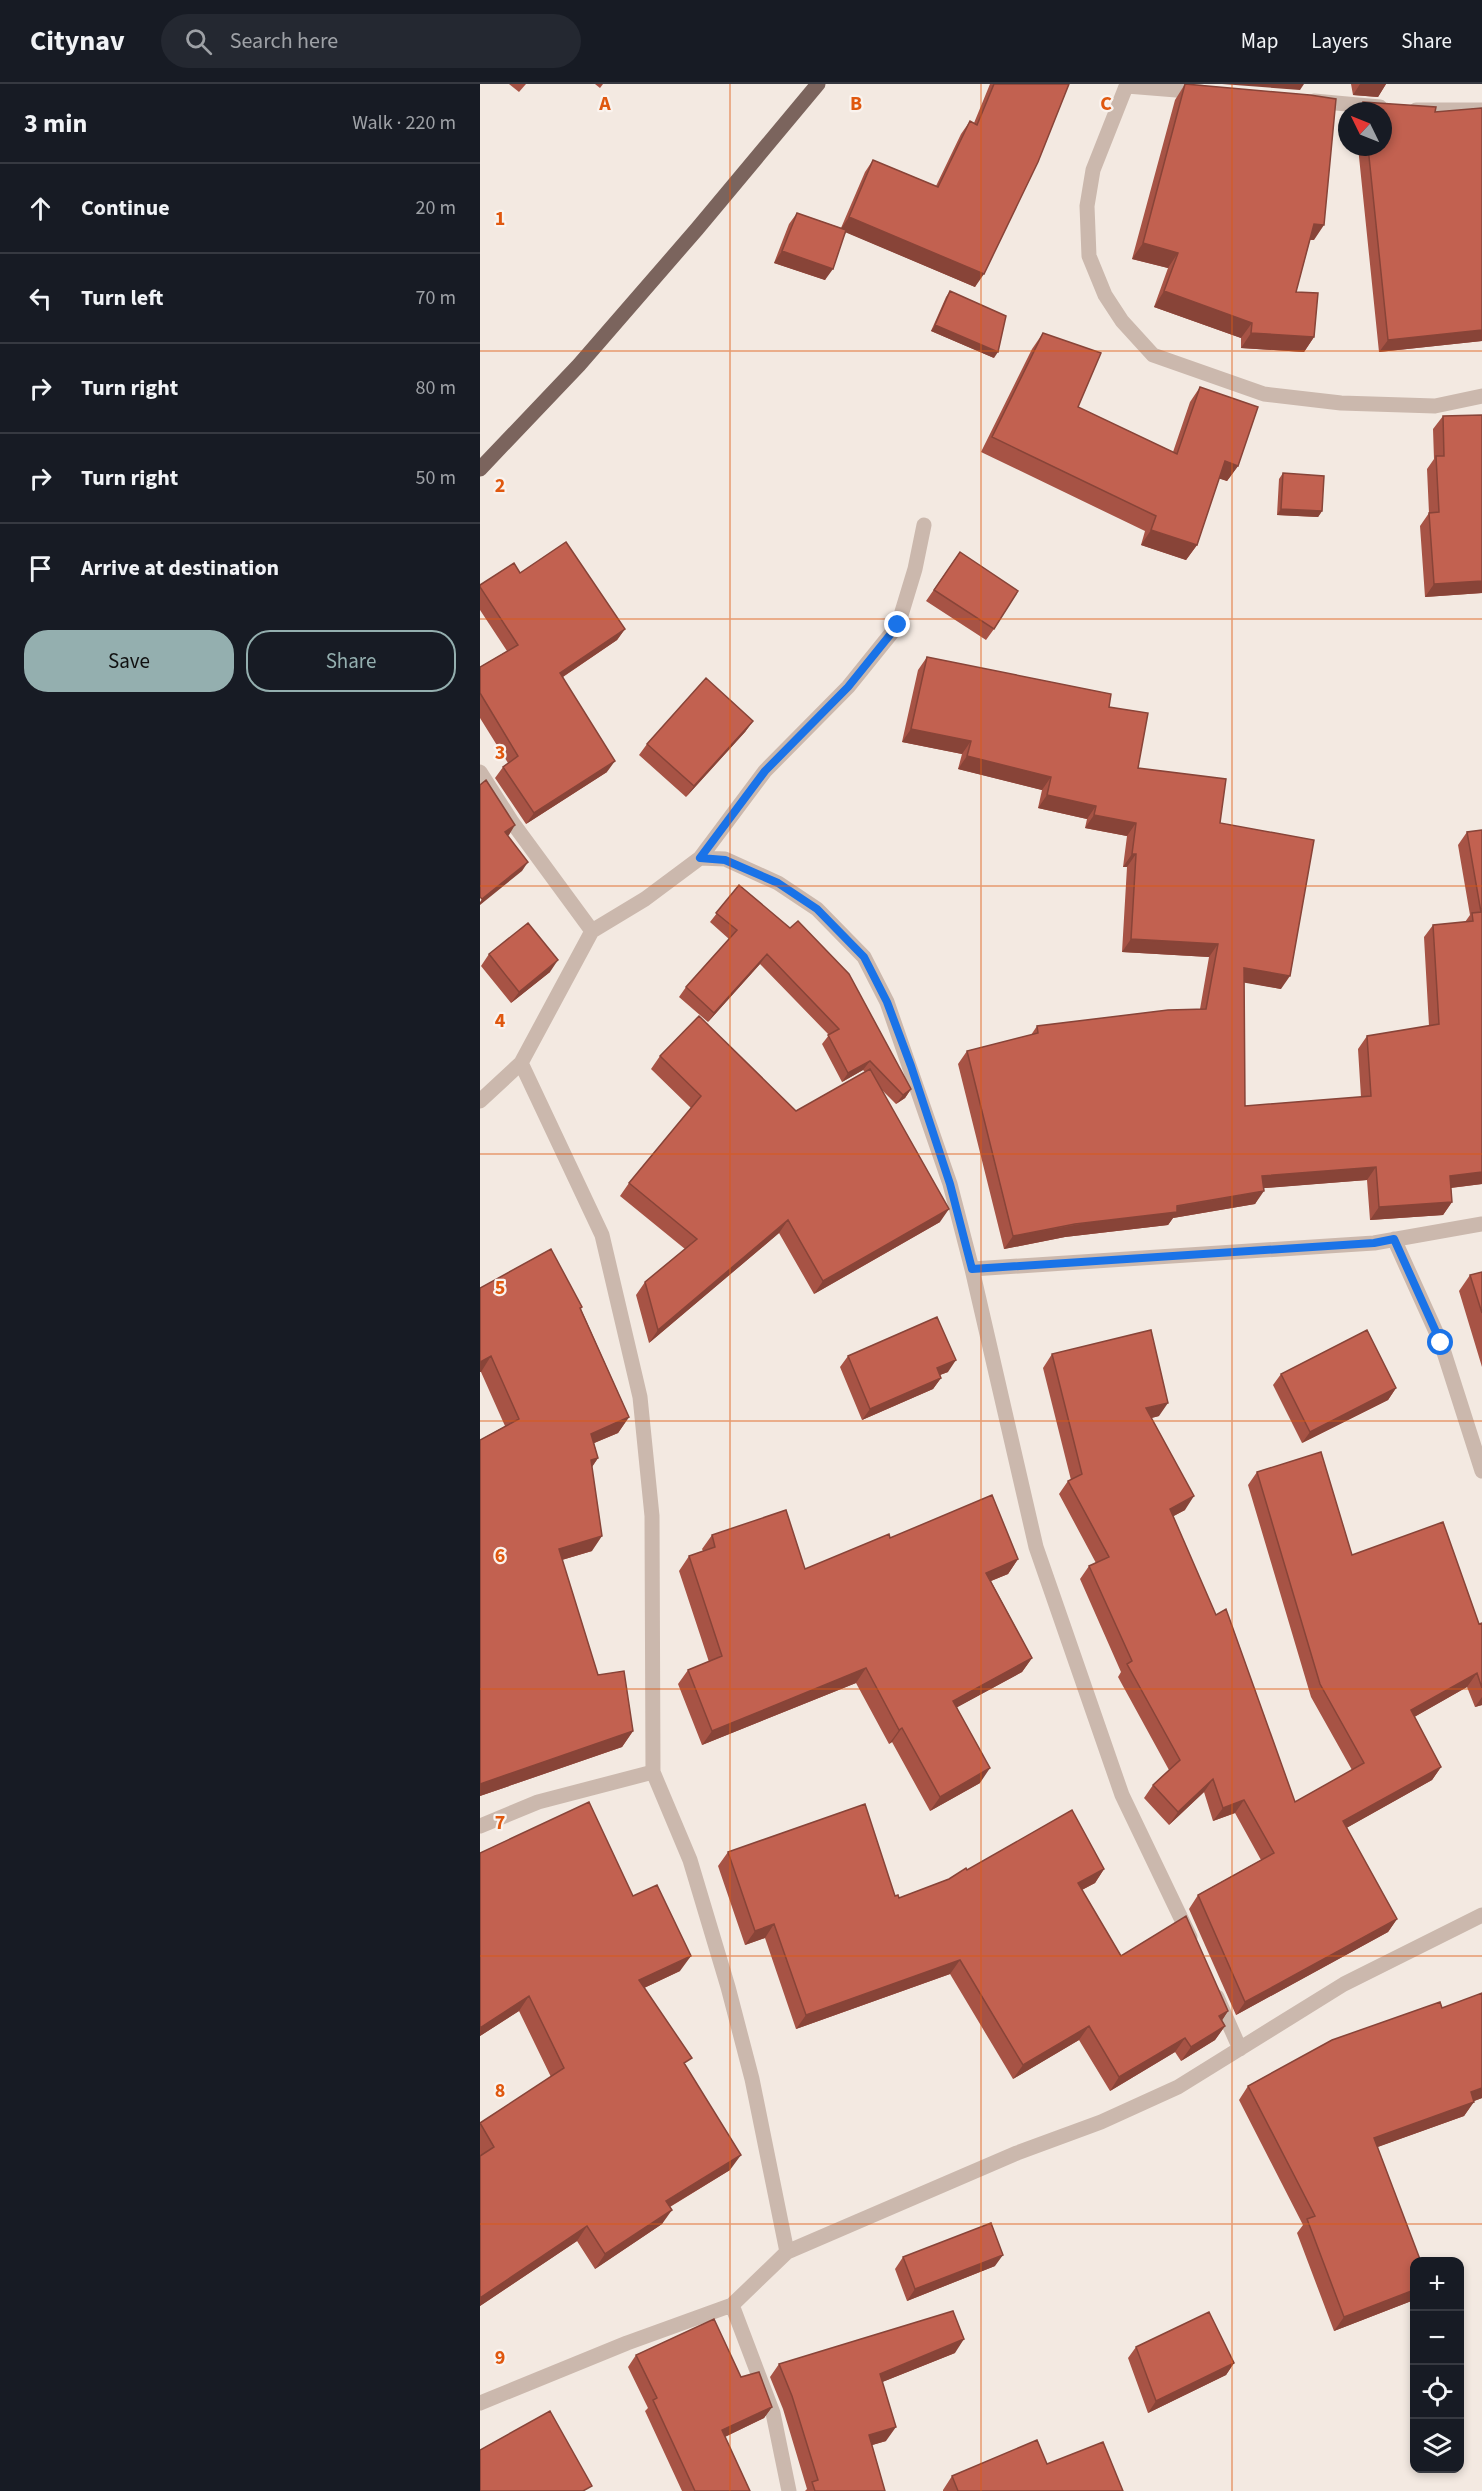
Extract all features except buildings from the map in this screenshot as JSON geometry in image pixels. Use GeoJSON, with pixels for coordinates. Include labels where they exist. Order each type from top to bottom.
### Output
{"type":"FeatureCollection","features":[{"type":"Feature","properties":{"kind":"main road"},"geometry":{"type":"LineString","coordinates":[[480,469],[587,356],[697,230],[818,84]]}},
{"type":"Feature","properties":{"kind":"street"},"geometry":{"type":"LineString","coordinates":[[1221,94],[1127,85],[1093,170],[1087,206],[1089,256],[1105,295],[1122,321],[1153,355],[1264,394],[1341,403],[1435,406],[1482,396]]}},
{"type":"Feature","properties":{"kind":"street"},"geometry":{"type":"LineString","coordinates":[[1304,100],[1421,110],[1482,110]]}},
{"type":"Feature","properties":{"kind":"street"},"geometry":{"type":"LineString","coordinates":[[480,1101],[521,1063],[592,931],[645,899],[700,858],[765,771],[848,687],[898,625],[915,568],[924,525]]}},
{"type":"Feature","properties":{"kind":"street"},"geometry":{"type":"LineString","coordinates":[[480,772],[512,822],[592,931]]}},
{"type":"Feature","properties":{"kind":"street"},"geometry":{"type":"LineString","coordinates":[[700,858],[725,860],[778,883],[817,909],[864,957],[887,1002],[950,1184],[972,1269],[1036,1547],[1122,1795],[1198,1954]]}},
{"type":"Feature","properties":{"kind":"street"},"geometry":{"type":"LineString","coordinates":[[521,1063],[603,1234],[640,1397],[652,1516],[653,1772],[690,1860],[728,1987],[752,2079],[787,2252]]}},
{"type":"Feature","properties":{"kind":"street"},"geometry":{"type":"LineString","coordinates":[[972,1269],[1374,1243],[1482,1224]]}},
{"type":"Feature","properties":{"kind":"street"},"geometry":{"type":"LineString","coordinates":[[1394,1239],[1441,1343],[1482,1471]]}},
{"type":"Feature","properties":{"kind":"street"},"geometry":{"type":"LineString","coordinates":[[480,1826],[538,1802],[653,1772]]}},
{"type":"Feature","properties":{"kind":"street"},"geometry":{"type":"LineString","coordinates":[[480,2403],[627,2343],[732,2306],[787,2252],[1017,2153],[1101,2122],[1178,2087],[1344,1984],[1482,1915]]}},
{"type":"Feature","properties":{"kind":"street"},"geometry":{"type":"LineString","coordinates":[[1212,1986],[1240,2049]]}},
{"type":"Feature","properties":{"kind":"street"},"geometry":{"type":"LineString","coordinates":[[732,2306],[773,2413],[789,2491]]}},
{"type":"Feature","properties":{"kind":"route"},"geometry":{"type":"LineString","coordinates":[[898,625],[848,687],[765,771],[700,858],[725,860],[778,883],[817,909],[864,957],[887,1002],[911,1066],[950,1184],[972,1269],[1374,1243],[1394,1239],[1441,1343]]}}]}
